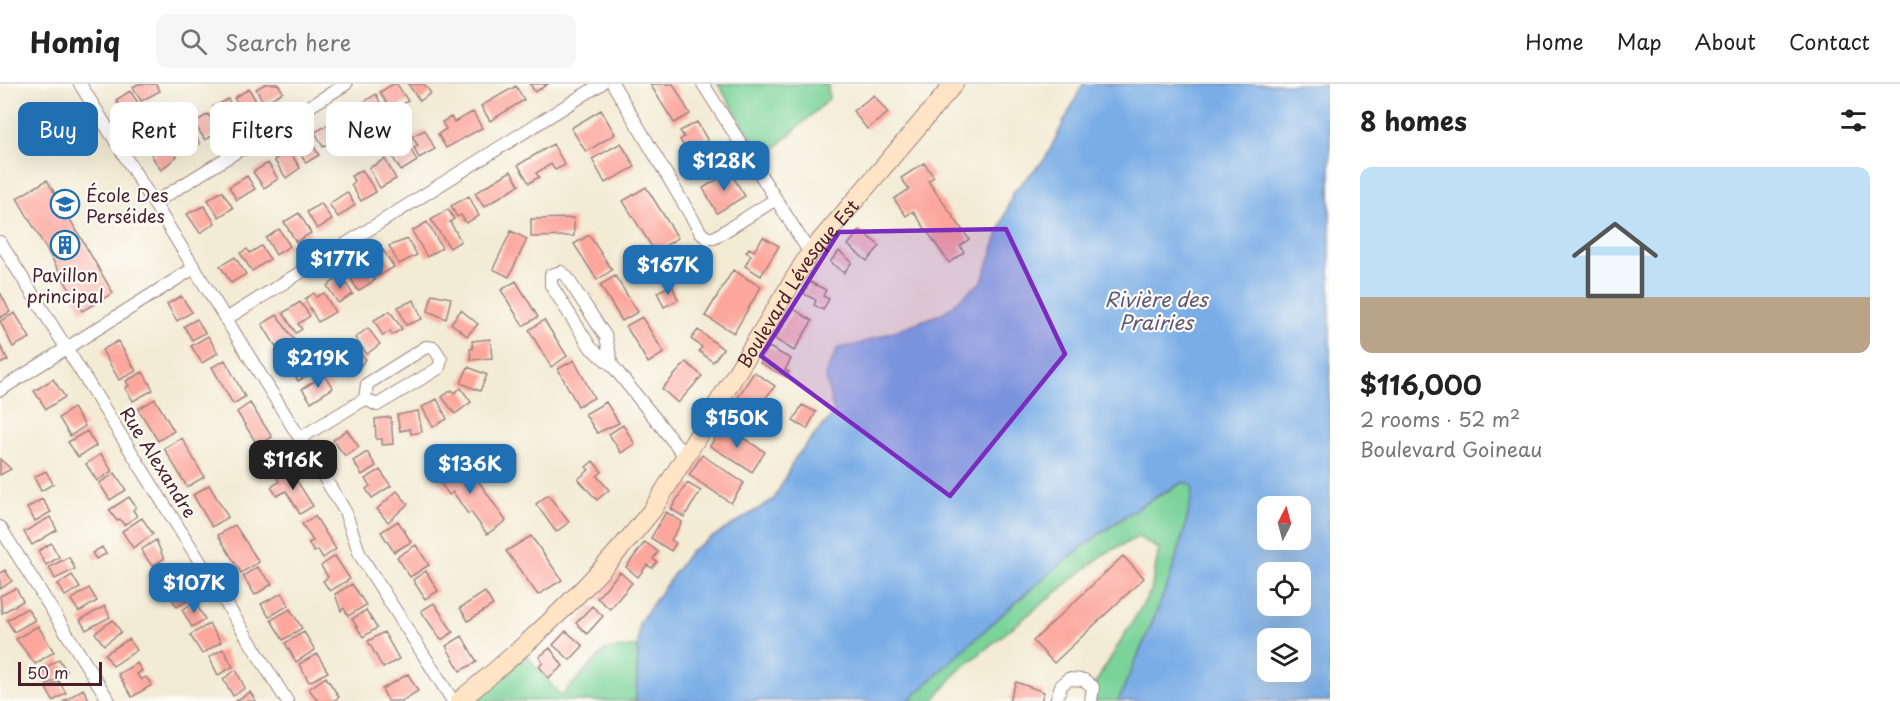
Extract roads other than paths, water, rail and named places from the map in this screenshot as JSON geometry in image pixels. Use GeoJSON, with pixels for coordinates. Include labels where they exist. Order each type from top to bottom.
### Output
{"type":"FeatureCollection","features":[{"type":"Feature","properties":{"kind":"street"},"geometry":{"type":"LineString","coordinates":[[154,203],[346,84]]}},
{"type":"Feature","properties":{"kind":"street"},"geometry":{"type":"LineString","coordinates":[[226,319],[601,84]]}},
{"type":"Feature","properties":{"kind":"street"},"geometry":{"type":"LineString","coordinates":[[613,84],[701,233],[707,238],[714,238],[776,199]]}},
{"type":"Feature","properties":{"kind":"street"},"geometry":{"type":"LineString","coordinates":[[703,84],[810,253]]}},
{"type":"Feature","properties":{"kind":"street","name":"Boulevard Lévesque Est"},"geometry":{"type":"LineString","coordinates":[[459,701],[522,650],[586,588],[653,509],[810,253],[954,84]]}},
{"type":"Feature","properties":{"kind":"street"},"geometry":{"type":"LineString","coordinates":[[86,86],[154,203],[345,511],[360,555],[453,701]]}},
{"type":"Feature","properties":{"kind":"street","name":"Rue Alexandre"},"geometry":{"type":"LineString","coordinates":[[0,242],[287,701]]}},
{"type":"Feature","properties":{"kind":"street"},"geometry":{"type":"LineString","coordinates":[[0,390],[194,268]]}},
{"type":"Feature","properties":{"kind":"street"},"geometry":{"type":"LineString","coordinates":[[612,365],[606,337],[566,276],[561,272],[551,275],[551,285],[591,348],[612,365],[685,456]]}},
{"type":"Feature","properties":{"kind":"street"},"geometry":{"type":"LineString","coordinates":[[426,347],[434,348],[441,359],[439,368],[376,405],[365,399],[367,384],[426,347]]}},
{"type":"Feature","properties":{"kind":"street"},"geometry":{"type":"LineString","coordinates":[[300,438],[365,399]]}},
{"type":"Feature","properties":{"kind":"street"},"geometry":{"type":"LineString","coordinates":[[0,527],[109,701]]}},
{"type":"Feature","properties":{"kind":"street"},"geometry":{"type":"LineString","coordinates":[[1056,701],[1061,686],[1068,679],[1076,678],[1093,687],[1091,701]]}},
{"type":"Feature","properties":{"kind":"water","name":"Rivière des Prairies"},"geometry":{"type":"Polygon","coordinates":[[[1083,84],[1330,84],[1330,701],[1118,701],[1173,569],[1193,486],[1184,482],[1146,503],[1074,553],[1005,611],[908,701],[636,701],[639,623],[690,551],[774,499],[795,458],[834,413],[825,374],[838,348],[856,345],[943,313],[982,281],[1013,192],[1045,159],[1083,84]]]}},
{"type":"Feature","properties":{"kind":"place","name":"École Des Perséides"},"geometry":{"type":"Point","coordinates":[65,204]}},
{"type":"Feature","properties":{"kind":"place","name":"Pavillon principal"},"geometry":{"type":"Point","coordinates":[65,245]}}]}
